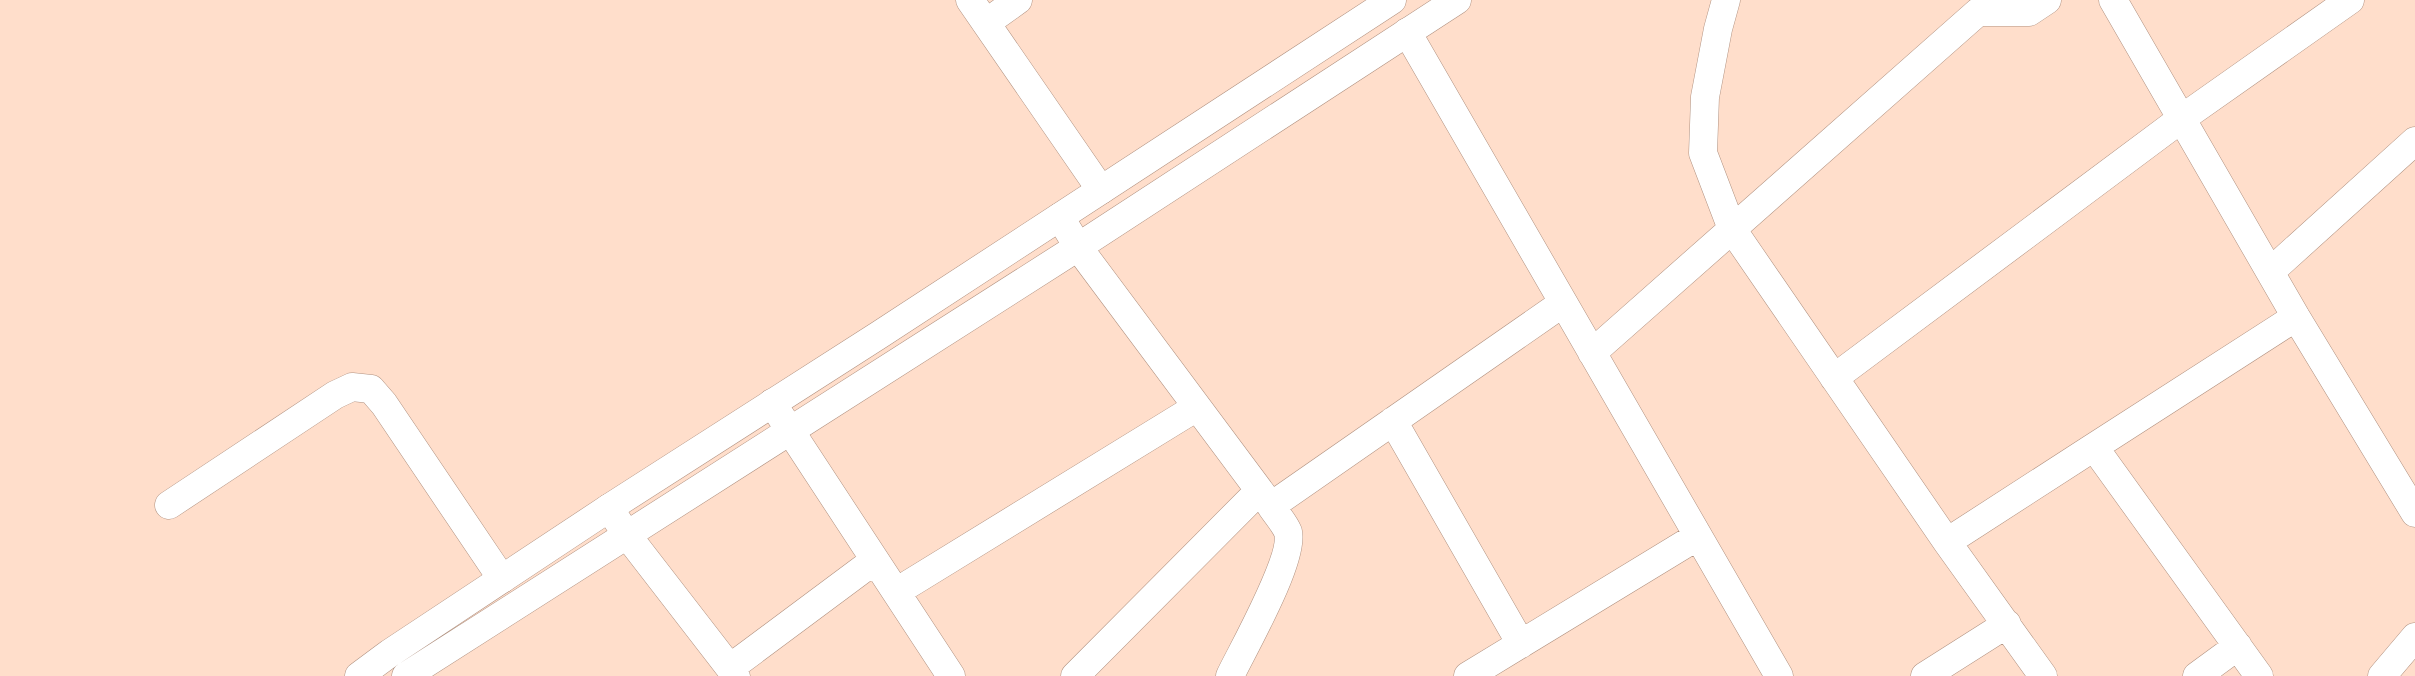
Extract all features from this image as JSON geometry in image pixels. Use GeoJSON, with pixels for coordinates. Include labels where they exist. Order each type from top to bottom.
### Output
{"type":"FeatureCollection","features":[{"type":"Feature","properties":{"kind":"street"},"geometry":{"type":"LineString","coordinates":[[970,0],[1101,190]]}},
{"type":"Feature","properties":{"kind":"street"},"geometry":{"type":"LineString","coordinates":[[986,23],[1018,0]]}},
{"type":"Feature","properties":{"kind":"street"},"geometry":{"type":"LineString","coordinates":[[359,676],[609,508],[1392,0]]}},
{"type":"Feature","properties":{"kind":"street"},"geometry":{"type":"LineString","coordinates":[[1726,0],[1718,29],[1705,97],[1703,153],[1732,230],[1947,542],[2043,676]]}},
{"type":"Feature","properties":{"kind":"street"},"geometry":{"type":"LineString","coordinates":[[1592,354],[1978,12],[2029,12],[2047,0]]}},
{"type":"Feature","properties":{"kind":"street"},"geometry":{"type":"LineString","coordinates":[[2112,0],[2296,317],[2415,512]]}},
{"type":"Feature","properties":{"kind":"street"},"geometry":{"type":"LineString","coordinates":[[1834,378],[2181,119],[2350,0]]}},
{"type":"Feature","properties":{"kind":"street"},"geometry":{"type":"LineString","coordinates":[[406,676],[1078,247],[1407,32],[1444,3]]}},
{"type":"Feature","properties":{"kind":"street"},"geometry":{"type":"LineString","coordinates":[[1407,32],[1779,676]]}},
{"type":"Feature","properties":{"kind":"street"},"geometry":{"type":"LineString","coordinates":[[2270,272],[2415,141]]}},
{"type":"Feature","properties":{"kind":"street"},"geometry":{"type":"LineString","coordinates":[[1060,217],[1078,247],[1265,498],[1288,533],[1286,555],[1275,583],[1230,676]]}},
{"type":"Feature","properties":{"kind":"street"},"geometry":{"type":"LineString","coordinates":[[1075,676],[1265,498],[1393,421],[1563,303]]}},
{"type":"Feature","properties":{"kind":"street"},"geometry":{"type":"LineString","coordinates":[[1947,542],[2296,317]]}},
{"type":"Feature","properties":{"kind":"street"},"geometry":{"type":"LineString","coordinates":[[169,504],[335,394],[352,387],[371,389],[384,404],[502,579]]}},
{"type":"Feature","properties":{"kind":"street"},"geometry":{"type":"LineString","coordinates":[[772,403],[951,676]]}},
{"type":"Feature","properties":{"kind":"street"},"geometry":{"type":"LineString","coordinates":[[896,592],[1197,407]]}},
{"type":"Feature","properties":{"kind":"street"},"geometry":{"type":"LineString","coordinates":[[1393,421],[1521,644]]}},
{"type":"Feature","properties":{"kind":"street"},"geometry":{"type":"LineString","coordinates":[[2094,447],[2259,676]]}},
{"type":"Feature","properties":{"kind":"street"},"geometry":{"type":"LineString","coordinates":[[609,508],[627,535],[733,672],[875,560]]}},
{"type":"Feature","properties":{"kind":"street"},"geometry":{"type":"LineString","coordinates":[[1468,676],[1698,536]]}},
{"type":"Feature","properties":{"kind":"street"},"geometry":{"type":"LineString","coordinates":[[470,600],[485,626]]}},
{"type":"Feature","properties":{"kind":"street"},"geometry":{"type":"LineString","coordinates":[[1925,676],[2007,624]]}},
{"type":"Feature","properties":{"kind":"street"},"geometry":{"type":"LineString","coordinates":[[2382,676],[2415,637]]}},
{"type":"Feature","properties":{"kind":"street"},"geometry":{"type":"LineString","coordinates":[[2197,676],[2238,646]]}}]}
